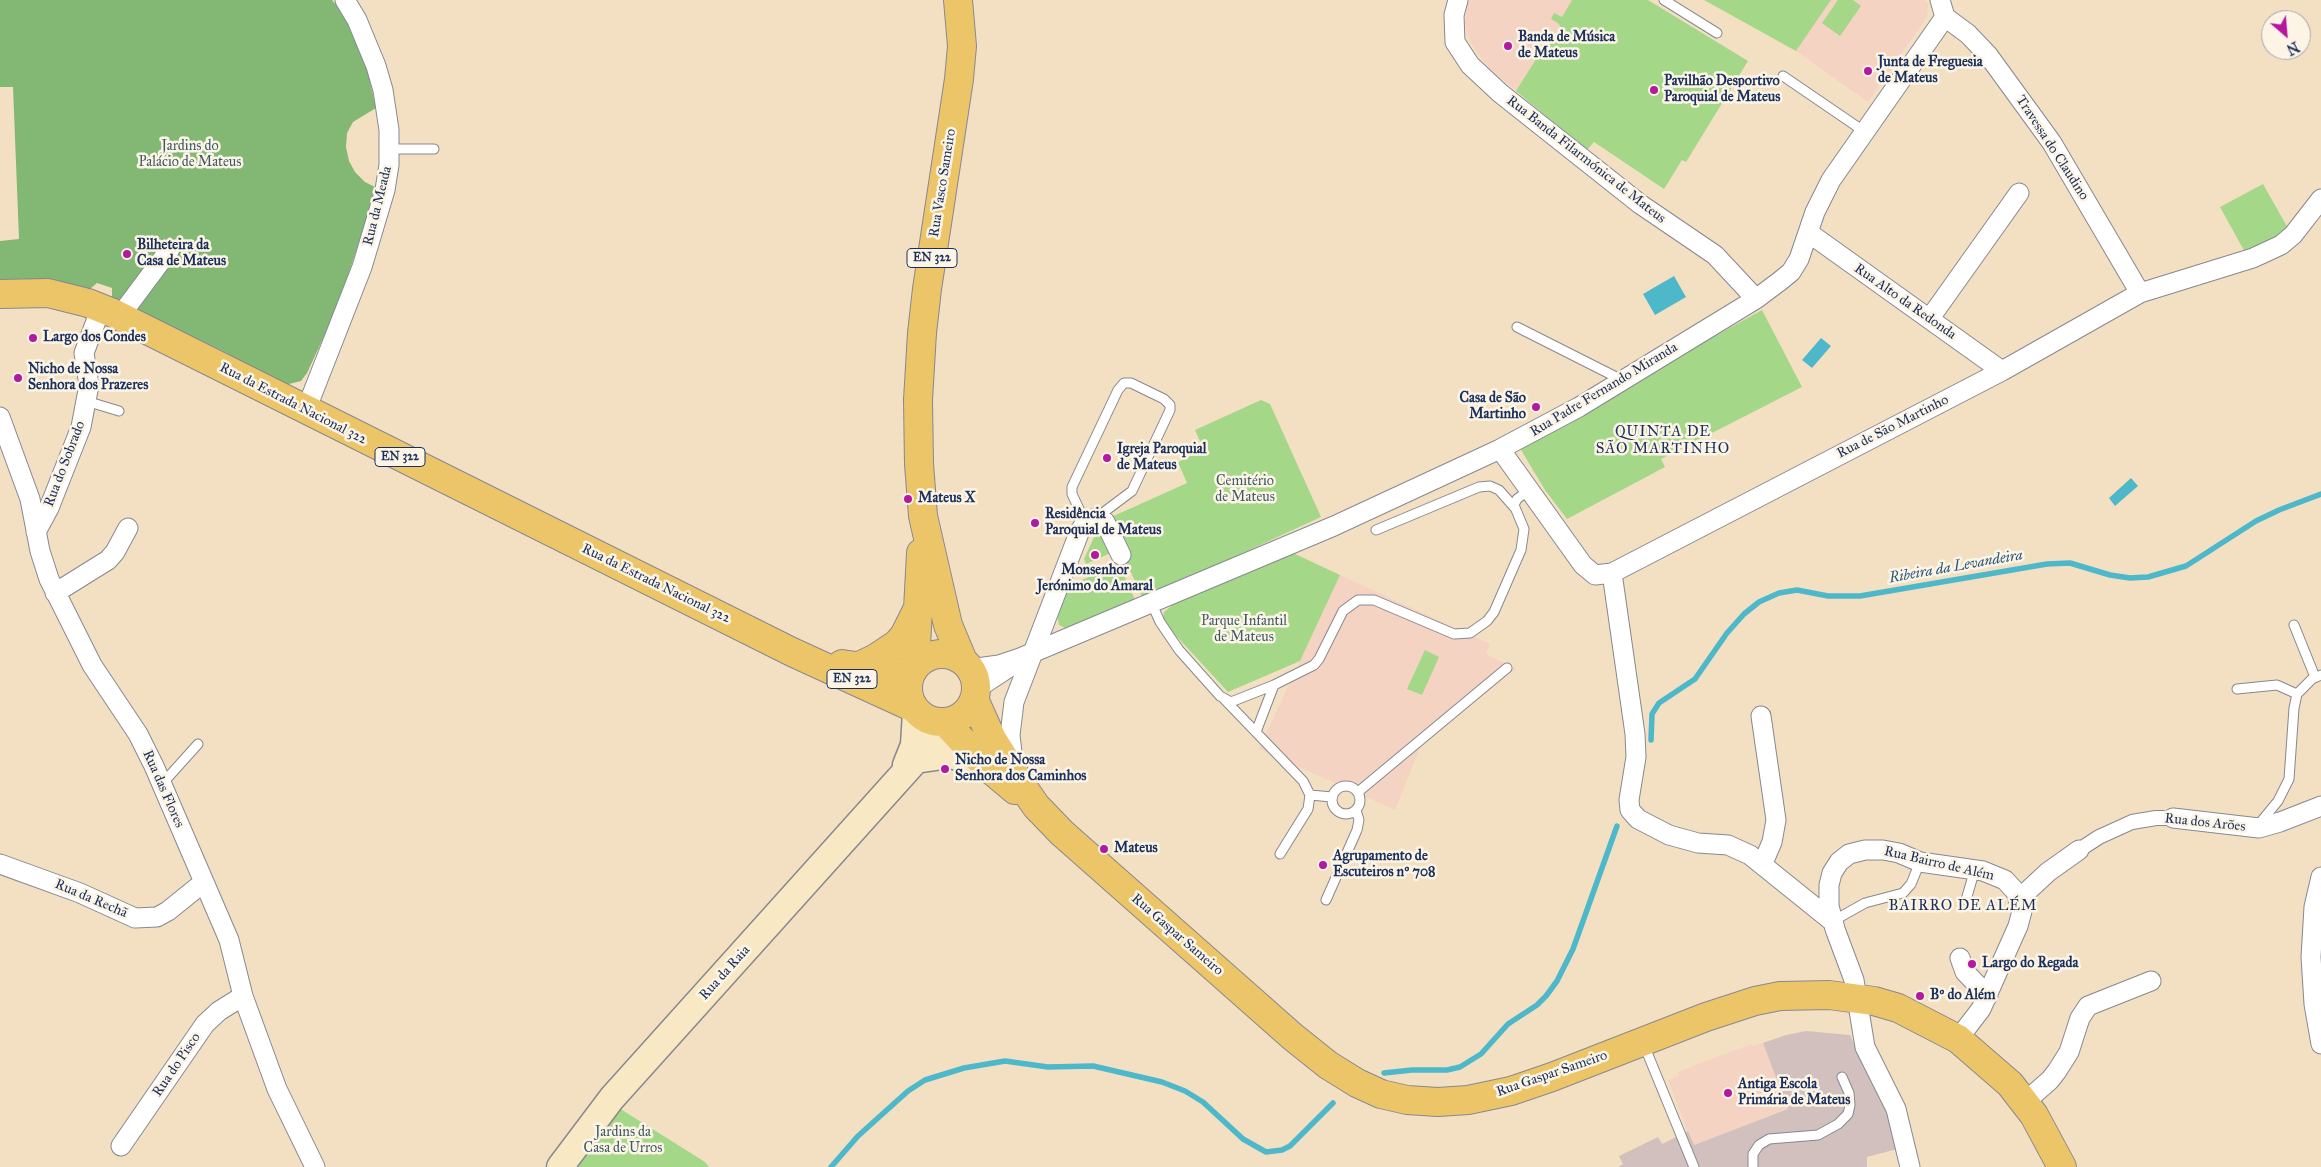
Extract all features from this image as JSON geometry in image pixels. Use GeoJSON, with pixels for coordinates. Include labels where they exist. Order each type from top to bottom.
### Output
{"type":"FeatureCollection","features":[{"type":"Feature","properties":{"kind":"main road","name":"Rua Vasco Sameiro"},"geometry":{"type":"LineString","coordinates":[[923,516],[919,464],[918,400],[922,333],[959,79],[962,46],[958,0]]}},
{"type":"Feature","properties":{"kind":"main road","name":"Rua da Estrada Nacional 322"},"geometry":{"type":"LineString","coordinates":[[0,294],[48,293],[73,298],[110,312],[792,652]]}},
{"type":"Feature","properties":{"kind":"main road","name":"EN 322"},"geometry":{"type":"LineString","coordinates":[[914,710],[908,696],[907,685],[912,670],[918,608],[923,516]]}},
{"type":"Feature","properties":{"kind":"main road","name":"EN 322"},"geometry":{"type":"LineString","coordinates":[[923,516],[948,625],[971,679]]}},
{"type":"Feature","properties":{"kind":"main road"},"geometry":{"type":"LineString","coordinates":[[855,668],[876,658],[897,644],[904,636],[918,608]]}},
{"type":"Feature","properties":{"kind":"main road","name":"EN 322"},"geometry":{"type":"LineString","coordinates":[[792,652],[855,668],[912,670]]}},
{"type":"Feature","properties":{"kind":"main road","name":"EN 322"},"geometry":{"type":"LineString","coordinates":[[792,652],[914,710],[924,718],[944,722]]}},
{"type":"Feature","properties":{"kind":"main road"},"geometry":{"type":"LineString","coordinates":[[912,670],[924,658],[938,654],[954,656],[971,679],[992,739],[1036,806]]}},
{"type":"Feature","properties":{"kind":"main road"},"geometry":{"type":"LineString","coordinates":[[895,783],[929,744],[944,722],[952,721],[962,716],[971,679]]}},
{"type":"Feature","properties":{"kind":"main road"},"geometry":{"type":"LineString","coordinates":[[895,783],[913,750],[916,734],[914,710]]}},
{"type":"Feature","properties":{"kind":"main road"},"geometry":{"type":"LineString","coordinates":[[944,722],[984,764],[1036,806]]}},
{"type":"Feature","properties":{"kind":"main road"},"geometry":{"type":"LineString","coordinates":[[915,760],[950,755],[984,764]]}},
{"type":"Feature","properties":{"kind":"main road","name":"Rua da Raia"},"geometry":{"type":"LineString","coordinates":[[560,1167],[612,1098],[895,783]]}},
{"type":"Feature","properties":{"kind":"main road","name":"Rua Gaspar Sameiro"},"geometry":{"type":"LineString","coordinates":[[1036,806],[1081,851],[1293,1037],[1328,1065],[1357,1084],[1381,1094],[1424,1101],[1468,1100],[1511,1091],[1706,1017],[1755,1001],[1805,994],[1858,998],[1898,1008],[1958,1038],[2000,1074],[2025,1102],[2046,1134],[2062,1167]]}},
{"type":"Feature","properties":{"kind":"street","name":"Rua da Meada"},"geometry":{"type":"LineString","coordinates":[[306,410],[371,239],[385,190],[390,149],[387,113],[376,66],[357,20],[345,0]]}},
{"type":"Feature","properties":{"kind":"street","name":"Rua Banda Filarmónica de Mateus"},"geometry":{"type":"LineString","coordinates":[[1458,0],[1454,15],[1455,42],[1470,65],[1500,93],[1640,204],[1715,254],[1756,299]]}},
{"type":"Feature","properties":{"kind":"street","name":"Rua Padre Fernando Miranda"},"geometry":{"type":"LineString","coordinates":[[971,679],[1334,526],[1500,449],[1579,407],[1756,299],[1791,272],[1805,247],[1808,233],[1822,196],[1865,132],[1943,8]]}},
{"type":"Feature","properties":{"kind":"street","name":"Travessa do Claudino"},"geometry":{"type":"LineString","coordinates":[[1943,8],[1980,45],[2026,105],[2076,181],[2140,293]]}},
{"type":"Feature","properties":{"kind":"street"},"geometry":{"type":"LineString","coordinates":[[1930,318],[2019,193]]}},
{"type":"Feature","properties":{"kind":"street","name":"Rua de São Martinho"},"geometry":{"type":"LineString","coordinates":[[1612,573],[2002,371],[2140,293],[2253,258],[2281,245],[2293,235],[2321,199]]}},
{"type":"Feature","properties":{"kind":"street","name":"Rua Alto da Redonda"},"geometry":{"type":"LineString","coordinates":[[1808,233],[2002,371]]}},
{"type":"Feature","properties":{"kind":"street","name":"Rua do Sobrado"},"geometry":{"type":"LineString","coordinates":[[36,532],[49,508],[79,433],[88,385],[84,353],[110,312],[170,249]]}},
{"type":"Feature","properties":{"kind":"street","name":"Rua das Flores"},"geometry":{"type":"LineString","coordinates":[[2,425],[30,499],[44,565],[55,593],[92,666],[138,734],[162,784],[233,952],[243,996],[276,1088],[315,1167]]}},
{"type":"Feature","properties":{"kind":"street"},"geometry":{"type":"LineString","coordinates":[[1500,449],[1582,564],[1595,575],[1612,573],[1635,734],[1636,757],[1629,800],[1630,810],[1638,819],[1669,835],[1698,843],[1728,846],[1745,852],[1762,863],[1832,921]]}},
{"type":"Feature","properties":{"kind":"street"},"geometry":{"type":"LineString","coordinates":[[1036,806],[1015,762],[1010,735],[1014,702],[1079,533],[1090,520],[1105,522],[1121,556]]}},
{"type":"Feature","properties":{"kind":"street"},"geometry":{"type":"LineString","coordinates":[[55,593],[108,560],[116,552],[128,528]]}},
{"type":"Feature","properties":{"kind":"street"},"geometry":{"type":"LineString","coordinates":[[1761,716],[1776,820],[1772,842],[1762,863]]}},
{"type":"Feature","properties":{"kind":"street","name":"Rua dos Arões"},"geometry":{"type":"LineString","coordinates":[[2019,898],[2048,872],[2098,837],[2132,822],[2156,818],[2173,818],[2255,828],[2273,824],[2321,806]]}},
{"type":"Feature","properties":{"kind":"street","name":"Rua Bairro de Além"},"geometry":{"type":"LineString","coordinates":[[1910,1167],[1896,1109],[1865,1047],[1858,998],[1849,964],[1832,921],[1829,906],[1829,885],[1835,867],[1843,858],[1856,852],[1874,850],[1899,853],[1920,862],[1975,869],[1991,873],[2005,880],[2019,898]]}},
{"type":"Feature","properties":{"kind":"street","name":"Rua da Rechã"},"geometry":{"type":"LineString","coordinates":[[0,864],[80,893],[135,918],[157,917],[168,911],[204,882]]}},
{"type":"Feature","properties":{"kind":"street"},"geometry":{"type":"LineString","coordinates":[[2321,878],[2314,907],[2310,957],[2314,1004],[2321,1044]]}},
{"type":"Feature","properties":{"kind":"street"},"geometry":{"type":"LineString","coordinates":[[1958,1038],[1976,1017],[1988,996],[2018,926],[2022,910],[2019,898]]}},
{"type":"Feature","properties":{"kind":"street"},"geometry":{"type":"LineString","coordinates":[[1960,958],[1965,972],[1988,996]]}},
{"type":"Feature","properties":{"kind":"street"},"geometry":{"type":"LineString","coordinates":[[2025,1102],[2046,1085],[2058,1071],[2069,1052],[2080,1018],[2088,1006],[2151,981]]}},
{"type":"Feature","properties":{"kind":"street","name":"Rua do Pisco"},"geometry":{"type":"LineString","coordinates":[[121,1146],[205,1024],[219,1011],[243,996]]}},
{"type":"Feature","properties":{"kind":"lane"},"geometry":{"type":"LineString","coordinates":[[1664,0],[1717,33]]}},
{"type":"Feature","properties":{"kind":"lane"},"geometry":{"type":"LineString","coordinates":[[1783,76],[1865,132]]}},
{"type":"Feature","properties":{"kind":"lane"},"geometry":{"type":"LineString","coordinates":[[390,149],[434,149]]}},
{"type":"Feature","properties":{"kind":"lane"},"geometry":{"type":"LineString","coordinates":[[1517,327],[1622,380]]}},
{"type":"Feature","properties":{"kind":"lane"},"geometry":{"type":"LineString","coordinates":[[1124,383],[1131,383],[1164,399],[1170,405],[1170,410],[1132,491],[1090,520],[1072,494],[1072,487],[1118,390],[1124,383]]}},
{"type":"Feature","properties":{"kind":"lane"},"geometry":{"type":"LineString","coordinates":[[86,401],[119,411]]}},
{"type":"Feature","properties":{"kind":"lane"},"geometry":{"type":"LineString","coordinates":[[1224,699],[1238,701],[1314,665],[1319,659],[1343,611],[1358,600],[1374,600],[1454,634],[1470,633],[1480,628],[1494,612],[1520,550],[1524,530],[1514,508],[1499,490],[1490,486],[1480,486],[1376,530]]}},
{"type":"Feature","properties":{"kind":"lane"},"geometry":{"type":"LineString","coordinates":[[1514,508],[1518,499],[1529,490]]}},
{"type":"Feature","properties":{"kind":"lane"},"geometry":{"type":"LineString","coordinates":[[1151,602],[1160,622],[1179,650],[1303,782],[1310,795],[1308,809],[1280,854]]}},
{"type":"Feature","properties":{"kind":"lane"},"geometry":{"type":"LineString","coordinates":[[2255,828],[2278,801],[2287,784],[2290,774],[2294,708],[2297,694],[2318,676],[2294,625]]}},
{"type":"Feature","properties":{"kind":"lane"},"geometry":{"type":"LineString","coordinates":[[1358,792],[1507,668]]}},
{"type":"Feature","properties":{"kind":"lane"},"geometry":{"type":"LineString","coordinates":[[1256,732],[1274,685]]}},
{"type":"Feature","properties":{"kind":"lane"},"geometry":{"type":"LineString","coordinates":[[2237,689],[2277,685],[2297,694]]}},
{"type":"Feature","properties":{"kind":"lane"},"geometry":{"type":"LineString","coordinates":[[162,784],[198,744]]}},
{"type":"Feature","properties":{"kind":"lane"},"geometry":{"type":"LineString","coordinates":[[1341,786],[1351,786],[1358,792],[1360,802],[1356,810],[1348,814],[1339,813],[1332,806],[1334,792],[1341,786]]}},
{"type":"Feature","properties":{"kind":"lane"},"geometry":{"type":"LineString","coordinates":[[1310,795],[1332,797]]}},
{"type":"Feature","properties":{"kind":"lane"},"geometry":{"type":"LineString","coordinates":[[1326,900],[1357,830],[1359,823],[1356,810]]}},
{"type":"Feature","properties":{"kind":"lane"},"geometry":{"type":"LineString","coordinates":[[1832,921],[1865,903],[1903,893],[1911,884],[1920,862]]}},
{"type":"Feature","properties":{"kind":"lane"},"geometry":{"type":"LineString","coordinates":[[1966,900],[1975,869]]}},
{"type":"Feature","properties":{"kind":"lane"},"geometry":{"type":"LineString","coordinates":[[1642,1042],[1694,1167]]}},
{"type":"Feature","properties":{"kind":"lane"},"geometry":{"type":"LineString","coordinates":[[1753,1167],[1753,1154],[1759,1145],[1769,1139],[1818,1135],[1838,1124],[1848,1114],[1850,1093],[1842,1077]]}},
{"type":"Feature","properties":{"kind":"shaded area","name":"Banda de Música de Mateus"},"geometry":{"type":"Polygon","coordinates":[[[1468,0],[1572,0],[1562,17],[1554,13],[1562,29],[1558,35],[1551,34],[1545,30],[1548,40],[1516,91],[1486,65],[1470,42],[1465,23],[1468,0]]]}},
{"type":"Feature","properties":{"kind":"shaded area"},"geometry":{"type":"Polygon","coordinates":[[[1831,0],[1925,0],[1928,4],[1927,17],[1868,102],[1796,51],[1831,0]]]}},
{"type":"Feature","properties":{"kind":"shaded area"},"geometry":{"type":"Polygon","coordinates":[[[1340,575],[1490,644],[1486,654],[1516,669],[1422,743],[1395,810],[1259,749],[1340,575]]]}},
{"type":"Feature","properties":{"kind":"shaded area"},"geometry":{"type":"Polygon","coordinates":[[[1806,1031],[1850,1035],[1884,1093],[1897,1149],[1867,1157],[1867,1167],[1618,1167],[1623,1164],[1619,1156],[1658,1137],[1662,1144],[1688,1131],[1694,1145],[1788,1109],[1763,1043],[1786,1035],[1806,1031]]]}},
{"type":"Feature","properties":{"kind":"shaded area","name":"Antiga Escola Primária de Mateus"},"geometry":{"type":"Polygon","coordinates":[[[1763,1043],[1788,1109],[1693,1145],[1668,1080],[1679,1076],[1678,1072],[1751,1044],[1752,1046],[1763,1043]]]}},
{"type":"Feature","properties":{"kind":"green space","name":"Jardins do Palácio de Mateus"},"geometry":{"type":"Polygon","coordinates":[[[0,0],[332,0],[343,13],[355,34],[365,60],[376,108],[353,122],[347,133],[346,147],[349,161],[355,172],[365,182],[377,188],[337,308],[307,373],[301,381],[285,385],[274,380],[223,351],[112,298],[112,288],[97,283],[90,289],[39,280],[0,283],[0,241],[19,239],[13,87],[0,87],[0,0]]]}},
{"type":"Feature","properties":{"kind":"green space"},"geometry":{"type":"Polygon","coordinates":[[[1572,0],[1648,0],[1748,61],[1686,162],[1682,160],[1664,189],[1594,142],[1587,150],[1516,91],[1548,40],[1541,35],[1544,30],[1558,35],[1562,29],[1558,23],[1551,19],[1554,13],[1562,17],[1572,0]]]}},
{"type":"Feature","properties":{"kind":"green space"},"geometry":{"type":"Polygon","coordinates":[[[1704,0],[1831,0],[1796,51],[1704,0]]]}},
{"type":"Feature","properties":{"kind":"green space"},"geometry":{"type":"Polygon","coordinates":[[[1838,0],[1853,0],[1861,6],[1840,36],[1822,23],[1838,0]]]}},
{"type":"Feature","properties":{"kind":"green space"},"geometry":{"type":"Polygon","coordinates":[[[2263,184],[2289,230],[2246,254],[2220,207],[2263,184]]]}},
{"type":"Feature","properties":{"kind":"green space"},"geometry":{"type":"Polygon","coordinates":[[[1762,310],[1802,387],[1661,459],[1665,467],[1567,519],[1545,490],[1518,445],[1762,310]]]}},
{"type":"Feature","properties":{"kind":"green space","name":"Cemitério de Mateus"},"geometry":{"type":"Polygon","coordinates":[[[1261,400],[1270,404],[1321,517],[1143,599],[1107,519],[1187,483],[1178,462],[1204,450],[1195,430],[1261,400]]]}},
{"type":"Feature","properties":{"kind":"green space"},"geometry":{"type":"Polygon","coordinates":[[[1102,532],[1113,552],[1086,564],[1084,559],[1095,535],[1102,532]]]}},
{"type":"Feature","properties":{"kind":"green space","name":"Parque Infantil de Mateus"},"geometry":{"type":"Polygon","coordinates":[[[1293,553],[1340,575],[1300,661],[1228,692],[1168,627],[1163,619],[1164,612],[1175,603],[1293,553]]]}},
{"type":"Feature","properties":{"kind":"green space"},"geometry":{"type":"Polygon","coordinates":[[[1119,564],[1135,600],[1072,627],[1065,628],[1059,625],[1057,615],[1068,586],[1119,564]]]}},
{"type":"Feature","properties":{"kind":"green space"},"geometry":{"type":"Polygon","coordinates":[[[1425,650],[1439,657],[1422,695],[1407,689],[1425,650]]]}},
{"type":"Feature","properties":{"kind":"green space","name":"Jardins da Casa de Urros"},"geometry":{"type":"Polygon","coordinates":[[[619,1108],[705,1162],[709,1167],[573,1167],[619,1108]]]}},
{"type":"Feature","properties":{"kind":"water"},"geometry":{"type":"Polygon","coordinates":[[[1674,276],[1686,297],[1655,315],[1643,294],[1674,276]]]}},
{"type":"Feature","properties":{"kind":"water"},"geometry":{"type":"Polygon","coordinates":[[[1821,338],[1831,346],[1812,368],[1802,360],[1821,338]]]}},
{"type":"Feature","properties":{"kind":"water"},"geometry":{"type":"Polygon","coordinates":[[[2131,478],[2138,486],[2115,506],[2109,498],[2131,478]]]}},
{"type":"Feature","properties":{"kind":"waterway","name":"Ribeira da Levandeira"},"geometry":{"type":"LineString","coordinates":[[1651,740],[1652,714],[1659,703],[1695,679],[1727,633],[1744,614],[1759,602],[1779,593],[1797,590],[1828,596],[1860,596],[2047,564],[2070,563],[2110,575],[2130,578],[2148,577],[2186,566],[2256,521],[2321,494]]}},
{"type":"Feature","properties":{"kind":"waterway","name":"Ribeira da Levandeira"},"geometry":{"type":"LineString","coordinates":[[1384,1073],[1412,1070],[1447,1070],[1460,1067],[1481,1054],[1508,1024],[1537,1005],[1546,996],[1557,981],[1573,949],[1617,826]]}},
{"type":"Feature","properties":{"kind":"waterway","name":"Ribeira da Levandeira"},"geometry":{"type":"LineString","coordinates":[[831,1167],[858,1136],[908,1091],[925,1080],[964,1068],[1005,1061],[1048,1067],[1093,1066],[1162,1082],[1185,1091],[1203,1102],[1243,1139],[1266,1152],[1282,1150],[1290,1146],[1333,1103]]}},
{"type":"Feature","properties":{"kind":"place","name":"Banda de Música de Mateus"},"geometry":{"type":"Point","coordinates":[1508,46]}},
{"type":"Feature","properties":{"kind":"place","name":"Junta de Freguesia de Mateus"},"geometry":{"type":"Point","coordinates":[1868,71]}},
{"type":"Feature","properties":{"kind":"place","name":"Pavilhão Desportivo Paroquial de Mateus"},"geometry":{"type":"Point","coordinates":[1654,90]}},
{"type":"Feature","properties":{"kind":"place","name":"Bilheteira da Casa de Mateus"},"geometry":{"type":"Point","coordinates":[127,254]}},
{"type":"Feature","properties":{"kind":"place","name":"Largo dos Condes"},"geometry":{"type":"Point","coordinates":[33,338]}},
{"type":"Feature","properties":{"kind":"place","name":"Nicho de Nossa Senhora dos Prazeres"},"geometry":{"type":"Point","coordinates":[18,378]}},
{"type":"Feature","properties":{"kind":"place","name":"Casa de São Martinho"},"geometry":{"type":"Point","coordinates":[1536,407]}},
{"type":"Feature","properties":{"kind":"place","name":"Igreja Paroquial de Mateus"},"geometry":{"type":"Point","coordinates":[1107,458]}},
{"type":"Feature","properties":{"kind":"place","name":"Mateus X"},"geometry":{"type":"Point","coordinates":[908,499]}},
{"type":"Feature","properties":{"kind":"place","name":"Residência Paroquial de Mateus"},"geometry":{"type":"Point","coordinates":[1035,523]}},
{"type":"Feature","properties":{"kind":"place","name":"Monsenhor Jerónimo do Amaral"},"geometry":{"type":"Point","coordinates":[1095,555]}},
{"type":"Feature","properties":{"kind":"place","name":"Nicho de Nossa Senhora dos Caminhos"},"geometry":{"type":"Point","coordinates":[945,769]}},
{"type":"Feature","properties":{"kind":"place","name":"Mateus"},"geometry":{"type":"Point","coordinates":[1104,849]}},
{"type":"Feature","properties":{"kind":"place","name":"Agrupamento de Escuteiros nº 708"},"geometry":{"type":"Point","coordinates":[1323,865]}},
{"type":"Feature","properties":{"kind":"place","name":"Largo do Regada"},"geometry":{"type":"Point","coordinates":[1972,964]}},
{"type":"Feature","properties":{"kind":"place","name":"Bº do Além"},"geometry":{"type":"Point","coordinates":[1920,996]}},
{"type":"Feature","properties":{"kind":"place","name":"Antiga Escola Primária de Mateus"},"geometry":{"type":"Point","coordinates":[1728,1093]}},
{"type":"Feature","properties":{"kind":"district","name":"QUINTA DE SÃO MARTINHO"},"geometry":{"type":"Point","coordinates":[1663,440]}},
{"type":"Feature","properties":{"kind":"district","name":"BAIRRO DE ALÉM"},"geometry":{"type":"Point","coordinates":[1963,906]}}]}
